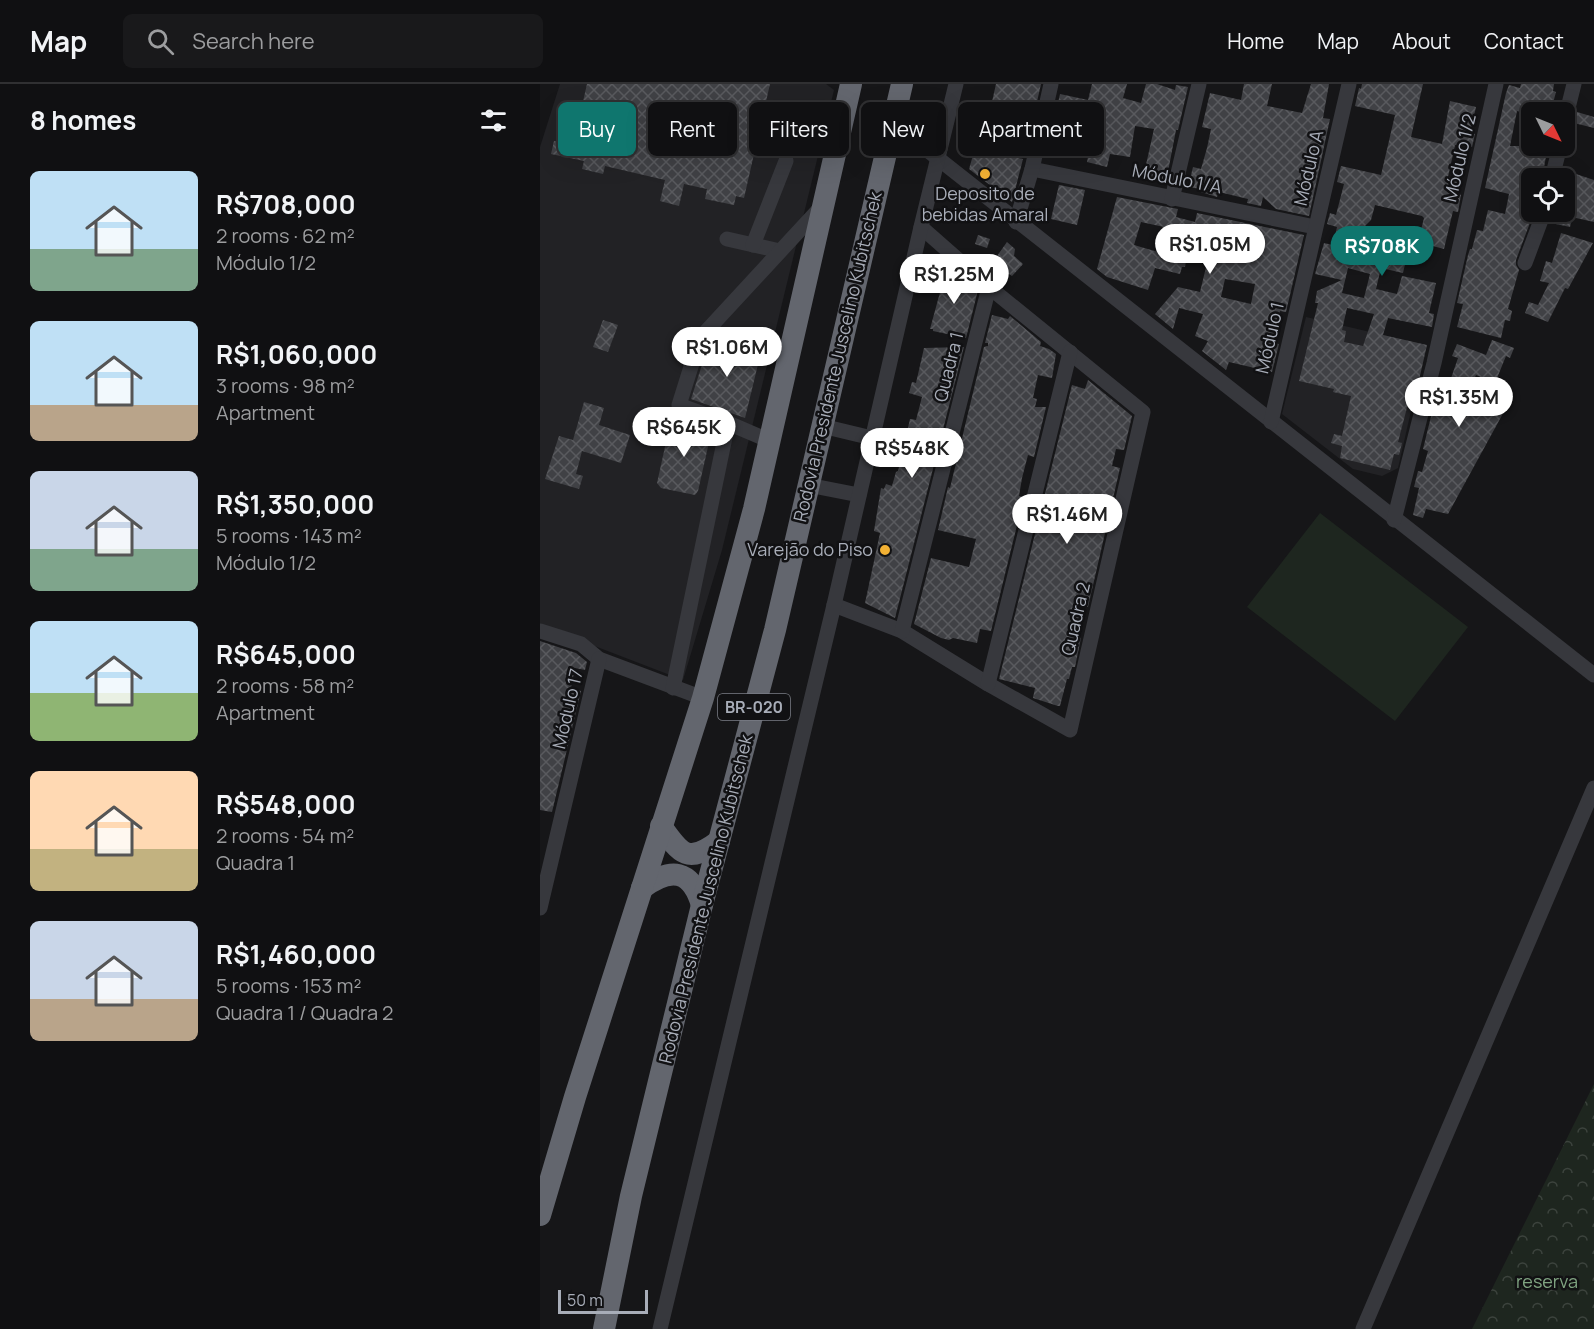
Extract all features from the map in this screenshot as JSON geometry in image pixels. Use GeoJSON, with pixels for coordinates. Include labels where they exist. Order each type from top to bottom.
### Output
{"type":"FeatureCollection","features":[{"type":"Feature","properties":{"kind":"highway","name":"BR-020"},"geometry":{"type":"LineString","coordinates":[[540,1215],[575,1097],[703,698],[754,509],[851,84]]}},
{"type":"Feature","properties":{"kind":"highway","name":"Rodovia Presidente Juscelino Kubitschek"},"geometry":{"type":"LineString","coordinates":[[898,102],[902,84]]}},
{"type":"Feature","properties":{"kind":"highway","name":"Rodovia Presidente Juscelino Kubitschek"},"geometry":{"type":"LineString","coordinates":[[604,1329],[631,1196],[702,905],[775,630],[885,156]]}},
{"type":"Feature","properties":{"kind":"highway"},"geometry":{"type":"LineString","coordinates":[[661,826],[682,852],[694,855],[705,851],[720,840]]}},
{"type":"Feature","properties":{"kind":"highway"},"geometry":{"type":"LineString","coordinates":[[642,888],[656,878],[665,875],[683,875],[698,891],[702,905]]}},
{"type":"Feature","properties":{"kind":"street"},"geometry":{"type":"LineString","coordinates":[[660,1329],[834,605],[956,84]]}},
{"type":"Feature","properties":{"kind":"street"},"geometry":{"type":"LineString","coordinates":[[1016,222],[1032,169],[1052,84]]}},
{"type":"Feature","properties":{"kind":"street"},"geometry":{"type":"LineString","coordinates":[[1172,199],[1199,84]]}},
{"type":"Feature","properties":{"kind":"street","name":"Módulo A"},"geometry":{"type":"LineString","coordinates":[[1316,227],[1349,84]]}},
{"type":"Feature","properties":{"kind":"street","name":"Módulo 1/2"},"geometry":{"type":"LineString","coordinates":[[1394,520],[1434,363],[1496,84]]}},
{"type":"Feature","properties":{"kind":"street"},"geometry":{"type":"LineString","coordinates":[[1570,102],[1574,84]]}},
{"type":"Feature","properties":{"kind":"street"},"geometry":{"type":"LineString","coordinates":[[934,156],[1594,675]]}},
{"type":"Feature","properties":{"kind":"street"},"geometry":{"type":"LineString","coordinates":[[753,245],[786,161]]}},
{"type":"Feature","properties":{"kind":"street","name":"Módulo 1/A"},"geometry":{"type":"LineString","coordinates":[[1032,169],[1316,227]]}},
{"type":"Feature","properties":{"kind":"street"},"geometry":{"type":"LineString","coordinates":[[770,441],[679,405],[700,338],[824,203]]}},
{"type":"Feature","properties":{"kind":"street"},"geometry":{"type":"LineString","coordinates":[[1525,262],[1540,222]]}},
{"type":"Feature","properties":{"kind":"street"},"geometry":{"type":"LineString","coordinates":[[834,605],[902,631],[988,684],[1070,352],[989,287],[921,227]]}},
{"type":"Feature","properties":{"kind":"street","name":"Módulo 1"},"geometry":{"type":"LineString","coordinates":[[1270,422],[1316,227]]}},
{"type":"Feature","properties":{"kind":"street"},"geometry":{"type":"LineString","coordinates":[[727,239],[780,251]]}},
{"type":"Feature","properties":{"kind":"street","name":"Quadra 1"},"geometry":{"type":"LineString","coordinates":[[902,631],[989,287]]}},
{"type":"Feature","properties":{"kind":"street","name":"Quadra 2"},"geometry":{"type":"LineString","coordinates":[[988,684],[1070,730],[1143,412],[1070,352]]}},
{"type":"Feature","properties":{"kind":"street"},"geometry":{"type":"LineString","coordinates":[[674,688],[728,423]]}},
{"type":"Feature","properties":{"kind":"street"},"geometry":{"type":"LineString","coordinates":[[822,426],[872,438]]}},
{"type":"Feature","properties":{"kind":"street"},"geometry":{"type":"LineString","coordinates":[[808,485],[859,495]]}},
{"type":"Feature","properties":{"kind":"street"},"geometry":{"type":"LineString","coordinates":[[540,631],[581,644],[600,659],[703,698]]}},
{"type":"Feature","properties":{"kind":"street","name":"Módulo 17"},"geometry":{"type":"LineString","coordinates":[[540,908],[600,659]]}},
{"type":"Feature","properties":{"kind":"street"},"geometry":{"type":"LineString","coordinates":[[1363,1329],[1594,788]]}},
{"type":"Feature","properties":{"kind":"shaded area"},"geometry":{"type":"Polygon","coordinates":[[[560,84],[826,84],[834,90],[831,102],[749,102],[749,156],[818,156],[722,550],[683,680],[540,625],[540,147],[560,84]]]}},
{"type":"Feature","properties":{"kind":"shaded area"},"geometry":{"type":"Polygon","coordinates":[[[1306,317],[1426,345],[1398,468],[1382,476],[1353,469],[1282,414],[1306,317]]]}},
{"type":"Feature","properties":{"kind":"green space"},"geometry":{"type":"Polygon","coordinates":[[[1320,513],[1468,627],[1395,721],[1247,607],[1320,513]]]}},
{"type":"Feature","properties":{"kind":"green space","name":"reserva"},"geometry":{"type":"Polygon","coordinates":[[[1594,1084],[1594,1329],[1472,1329],[1594,1084]]]}},
{"type":"Feature","properties":{"kind":"building"},"geometry":{"type":"Polygon","coordinates":[[[587,84],[770,84],[766,102],[749,102],[749,156],[754,156],[744,198],[736,196],[734,205],[705,199],[707,189],[684,184],[679,206],[660,201],[665,180],[605,166],[603,174],[582,169],[584,161],[560,156],[636,156],[636,102],[583,102],[587,84]]]}},
{"type":"Feature","properties":{"kind":"building"},"geometry":{"type":"Polygon","coordinates":[[[996,84],[1041,84],[1037,102],[992,102],[996,84]]]}},
{"type":"Feature","properties":{"kind":"building"},"geometry":{"type":"Polygon","coordinates":[[[1092,84],[1127,84],[1123,98],[1141,103],[1146,84],[1157,84],[1175,90],[1176,85],[1188,87],[1178,130],[1176,130],[1166,182],[1143,178],[1154,129],[1135,126],[1130,157],[1110,154],[1107,167],[1087,162],[1088,156],[1104,156],[1104,102],[1058,102],[1060,94],[1088,100],[1092,84]]]}},
{"type":"Feature","properties":{"kind":"building"},"geometry":{"type":"Polygon","coordinates":[[[1244,84],[1272,84],[1267,106],[1302,113],[1311,84],[1329,84],[1323,118],[1330,119],[1309,216],[1276,209],[1263,197],[1261,206],[1247,203],[1248,199],[1219,192],[1217,197],[1201,192],[1201,189],[1188,187],[1193,167],[1201,169],[1207,148],[1211,129],[1202,127],[1210,93],[1241,100],[1244,84]]]}},
{"type":"Feature","properties":{"kind":"building"},"geometry":{"type":"Polygon","coordinates":[[[1362,84],[1423,84],[1411,137],[1442,144],[1450,101],[1476,107],[1470,133],[1475,134],[1472,147],[1455,145],[1448,177],[1459,179],[1456,192],[1461,195],[1458,212],[1453,211],[1444,249],[1418,242],[1424,218],[1422,216],[1375,205],[1371,220],[1363,228],[1359,247],[1385,254],[1389,234],[1411,238],[1403,273],[1381,268],[1376,289],[1397,294],[1402,276],[1436,283],[1429,313],[1434,314],[1432,327],[1388,318],[1383,335],[1427,345],[1414,402],[1409,400],[1398,442],[1402,443],[1399,455],[1394,454],[1390,470],[1340,458],[1342,446],[1331,443],[1334,434],[1342,436],[1351,396],[1333,392],[1334,389],[1299,381],[1318,303],[1315,303],[1317,291],[1342,280],[1315,274],[1324,243],[1333,245],[1337,227],[1327,224],[1330,213],[1336,215],[1344,184],[1337,182],[1341,166],[1381,175],[1395,115],[1355,106],[1359,88],[1361,89],[1362,84]],[[1348,268],[1342,293],[1364,298],[1370,274],[1348,268]],[[1347,308],[1342,330],[1346,331],[1344,342],[1363,346],[1374,314],[1347,308]]]}},
{"type":"Feature","properties":{"kind":"building"},"geometry":{"type":"Polygon","coordinates":[[[1521,84],[1554,84],[1553,91],[1556,92],[1553,102],[1521,102],[1521,112],[1517,111],[1510,146],[1521,146],[1521,156],[1546,156],[1544,168],[1521,168],[1521,222],[1530,222],[1516,260],[1519,270],[1508,309],[1512,311],[1510,321],[1505,320],[1501,338],[1457,327],[1463,304],[1457,303],[1468,255],[1477,230],[1483,231],[1488,210],[1505,214],[1509,194],[1485,188],[1506,93],[1509,85],[1520,88],[1521,84]]]}},
{"type":"Feature","properties":{"kind":"building"},"geometry":{"type":"Polygon","coordinates":[[[1577,112],[1594,117],[1594,128],[1575,123],[1577,112]]]}},
{"type":"Feature","properties":{"kind":"building"},"geometry":{"type":"Polygon","coordinates":[[[554,141],[558,142],[558,155],[551,154],[554,141]]]}},
{"type":"Feature","properties":{"kind":"building"},"geometry":{"type":"Polygon","coordinates":[[[973,156],[1010,156],[1023,159],[1012,202],[969,169],[973,156]]]}},
{"type":"Feature","properties":{"kind":"building"},"geometry":{"type":"Polygon","coordinates":[[[1575,174],[1594,180],[1594,222],[1575,218],[1575,174]]]}},
{"type":"Feature","properties":{"kind":"building"},"geometry":{"type":"Polygon","coordinates":[[[1059,185],[1085,190],[1077,225],[1051,219],[1059,185]]]}},
{"type":"Feature","properties":{"kind":"building"},"geometry":{"type":"Polygon","coordinates":[[[1117,197],[1178,209],[1176,217],[1195,222],[1197,213],[1304,235],[1286,312],[1280,311],[1273,343],[1279,344],[1272,372],[1229,362],[1226,370],[1202,351],[1208,341],[1195,336],[1203,314],[1179,308],[1173,329],[1155,314],[1178,287],[1200,292],[1209,255],[1188,250],[1185,267],[1182,267],[1180,274],[1155,268],[1148,290],[1107,277],[1097,269],[1117,197]],[[1141,222],[1134,245],[1158,252],[1164,227],[1141,222]],[[1225,279],[1221,297],[1251,304],[1255,284],[1225,279]]]}},
{"type":"Feature","properties":{"kind":"building"},"geometry":{"type":"Polygon","coordinates":[[[1551,222],[1571,222],[1570,227],[1551,222]]]}},
{"type":"Feature","properties":{"kind":"building"},"geometry":{"type":"Polygon","coordinates":[[[1561,233],[1593,243],[1568,289],[1565,288],[1548,322],[1525,313],[1529,302],[1538,305],[1549,283],[1540,281],[1546,261],[1552,263],[1561,233]]]}},
{"type":"Feature","properties":{"kind":"building"},"geometry":{"type":"Polygon","coordinates":[[[978,235],[990,239],[987,248],[975,244],[978,235]]]}},
{"type":"Feature","properties":{"kind":"building"},"geometry":{"type":"Polygon","coordinates":[[[1007,242],[1015,249],[1014,256],[1023,264],[1012,276],[992,263],[1007,242]]]}},
{"type":"Feature","properties":{"kind":"building"},"geometry":{"type":"Polygon","coordinates":[[[948,263],[978,290],[966,338],[930,329],[948,263]]]}},
{"type":"Feature","properties":{"kind":"building"},"geometry":{"type":"Polygon","coordinates":[[[992,315],[1008,319],[1010,316],[1041,342],[1040,346],[1056,354],[1052,378],[1038,375],[1033,398],[1037,399],[1035,407],[1046,407],[1034,457],[1028,455],[1022,478],[1019,496],[1024,497],[991,631],[980,629],[977,643],[941,638],[914,624],[931,558],[969,567],[976,539],[938,530],[984,347],[988,346],[988,343],[985,343],[992,315]]]}},
{"type":"Feature","properties":{"kind":"building"},"geometry":{"type":"Polygon","coordinates":[[[603,320],[618,325],[608,352],[593,347],[603,320]]]}},
{"type":"Feature","properties":{"kind":"building"},"geometry":{"type":"Polygon","coordinates":[[[711,340],[761,352],[745,418],[691,399],[711,340]]]}},
{"type":"Feature","properties":{"kind":"building"},"geometry":{"type":"Polygon","coordinates":[[[1492,340],[1514,348],[1510,358],[1506,356],[1495,383],[1476,375],[1468,394],[1492,406],[1500,391],[1512,397],[1448,514],[1426,509],[1423,518],[1413,515],[1419,488],[1414,487],[1418,471],[1422,472],[1428,451],[1423,449],[1440,380],[1449,384],[1458,358],[1452,356],[1457,344],[1486,355],[1492,340]]]}},
{"type":"Feature","properties":{"kind":"building"},"geometry":{"type":"Polygon","coordinates":[[[964,347],[895,618],[865,603],[880,533],[874,531],[881,488],[884,489],[886,484],[892,486],[898,471],[910,419],[916,420],[922,397],[909,393],[912,382],[916,383],[924,348],[964,347]]]}},
{"type":"Feature","properties":{"kind":"building"},"geometry":{"type":"Polygon","coordinates":[[[1088,380],[1132,416],[1124,450],[1116,449],[1112,466],[1120,468],[1088,607],[1084,606],[1075,667],[1072,667],[1060,706],[1058,706],[1033,698],[1035,688],[999,679],[1072,385],[1085,389],[1088,380]]]}},
{"type":"Feature","properties":{"kind":"building"},"geometry":{"type":"Polygon","coordinates":[[[584,402],[604,408],[599,425],[630,435],[621,463],[582,451],[576,474],[583,476],[579,489],[545,479],[559,436],[573,440],[584,402]]]}},
{"type":"Feature","properties":{"kind":"building"},"geometry":{"type":"Polygon","coordinates":[[[671,420],[712,429],[698,491],[695,495],[661,488],[657,483],[671,420]]]}},
{"type":"Feature","properties":{"kind":"building"},"geometry":{"type":"Polygon","coordinates":[[[540,641],[576,653],[587,662],[585,670],[575,668],[571,688],[581,691],[552,812],[540,810],[540,641]]]}},
{"type":"Feature","properties":{"kind":"place","name":"Deposito de bebidas Amaral"},"geometry":{"type":"Point","coordinates":[985,174]}},
{"type":"Feature","properties":{"kind":"place","name":"Varejão do Piso"},"geometry":{"type":"Point","coordinates":[885,550]}}]}
